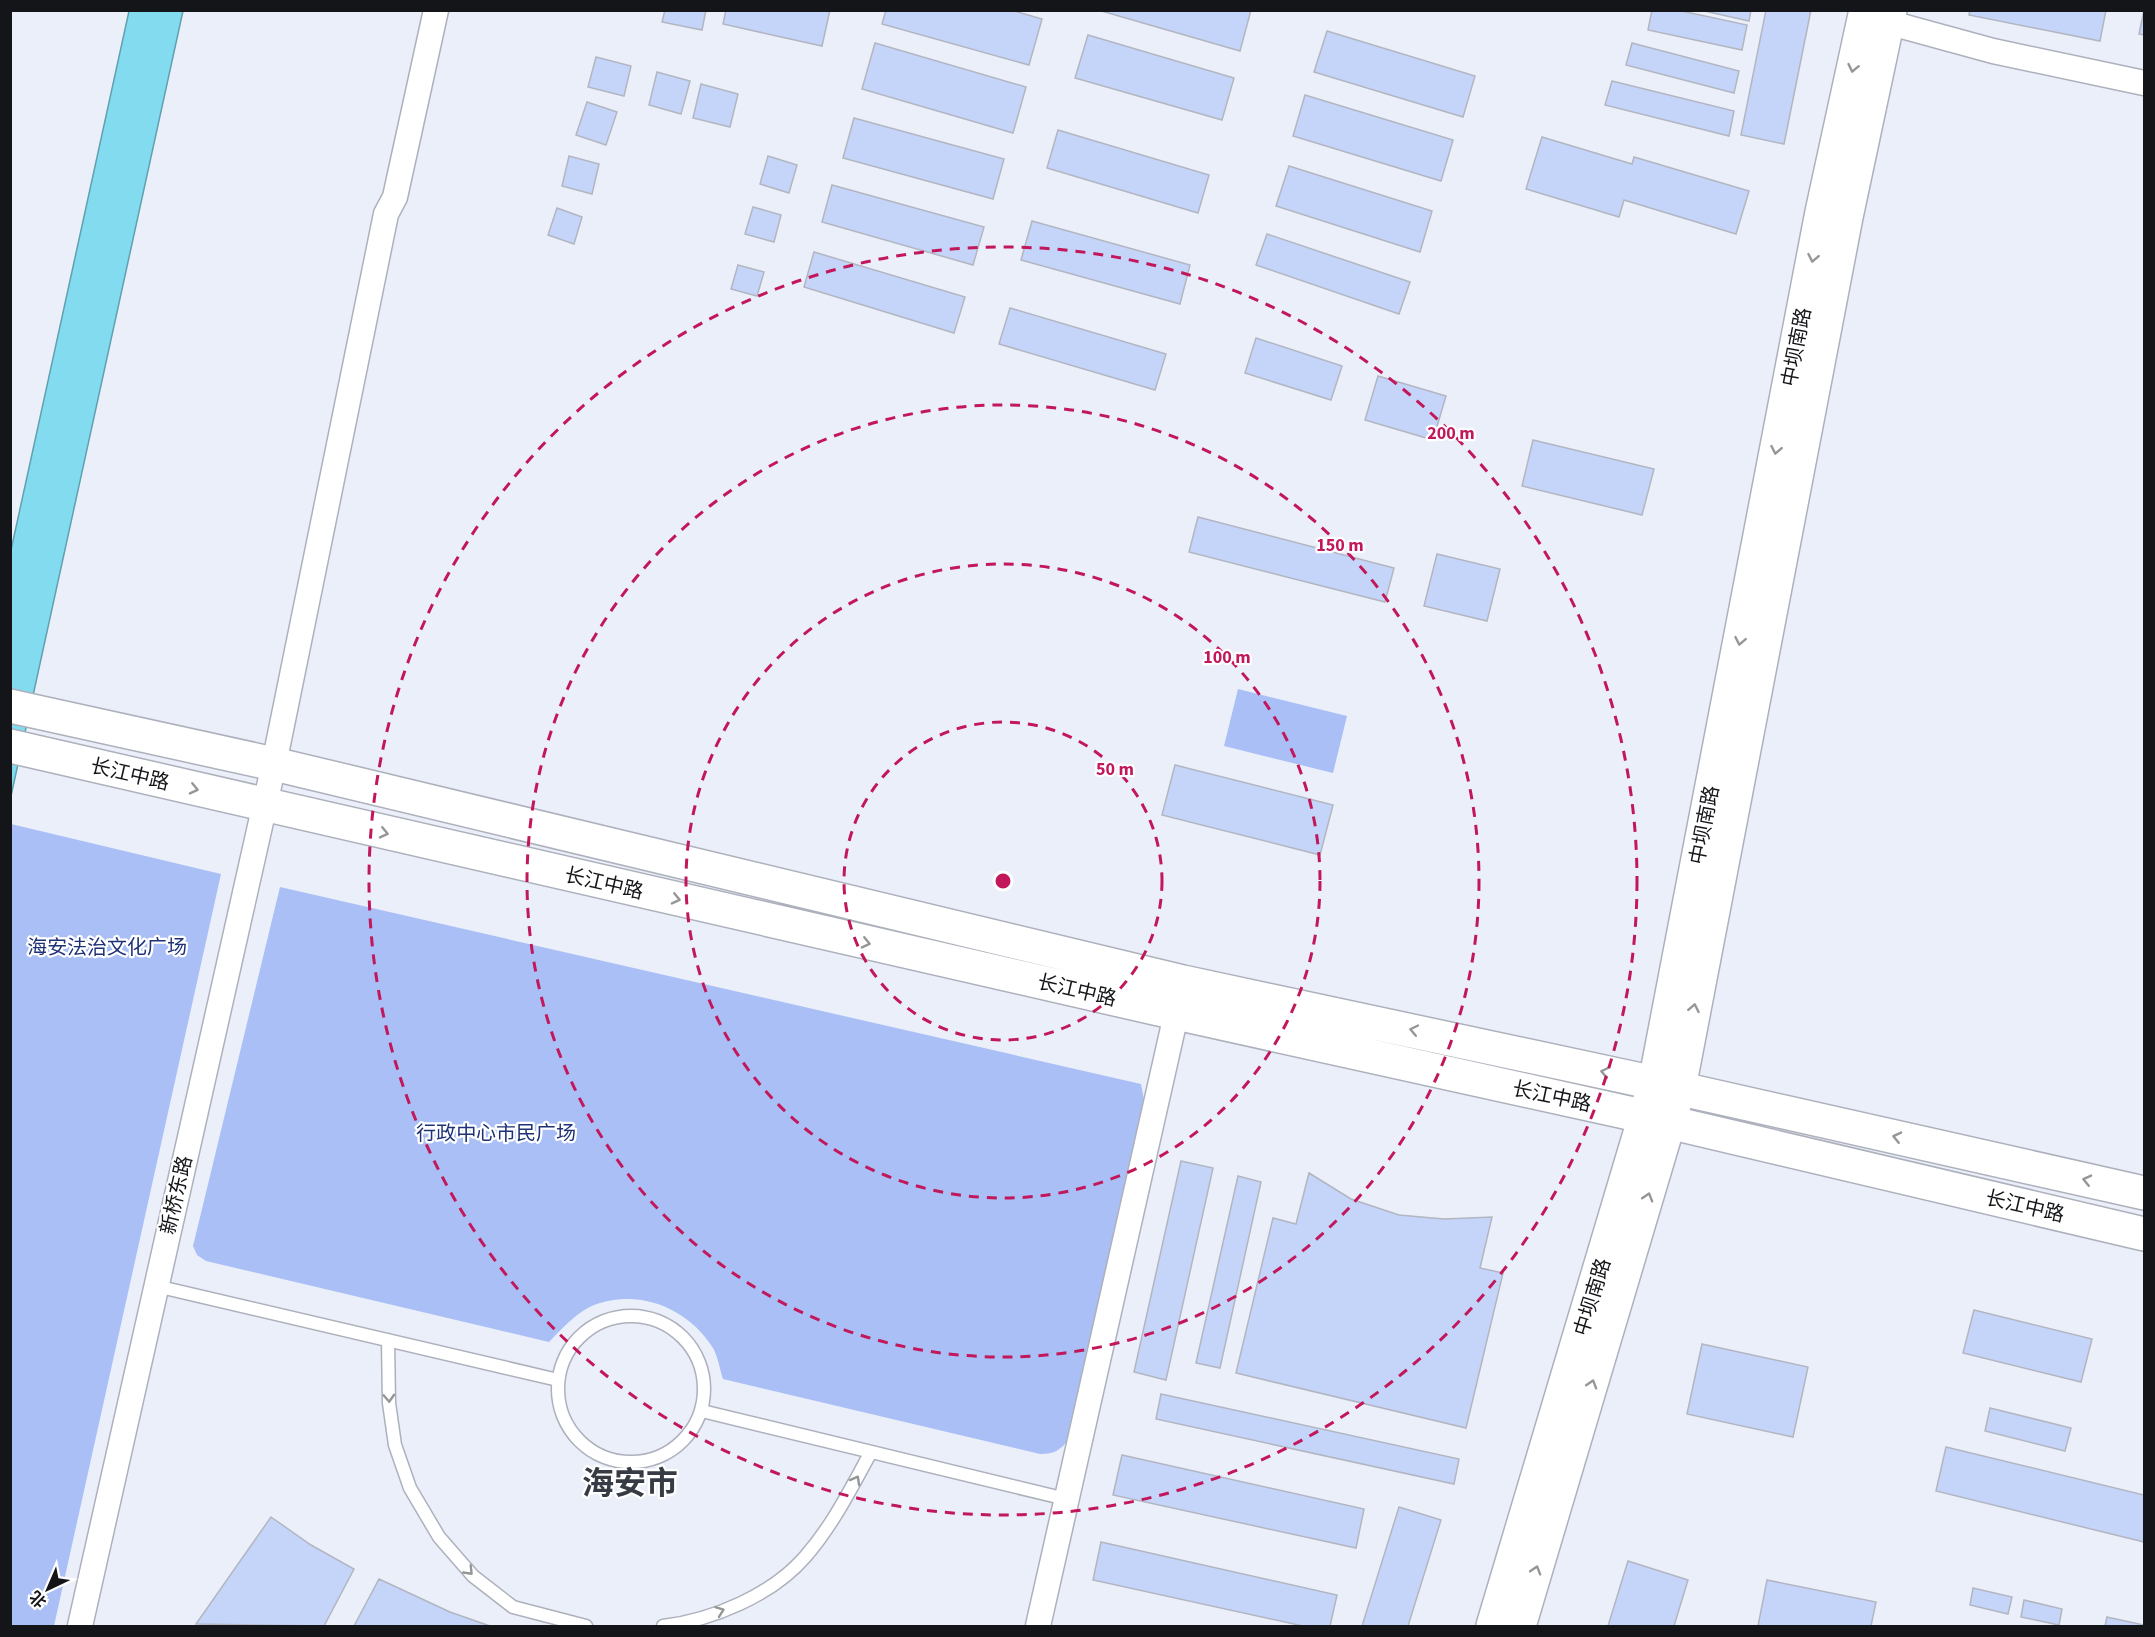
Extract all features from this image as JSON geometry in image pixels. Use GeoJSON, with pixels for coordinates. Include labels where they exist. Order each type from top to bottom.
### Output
{"type":"FeatureCollection","features":[{"type":"Feature","properties":{"kind":"main road","name":"中坝南路"},"geometry":{"type":"LineString","coordinates":[[1519,1626],[1667,1085],[1846,217],[1881,14]]}},
{"type":"Feature","properties":{"kind":"main road","name":"长江中路"},"geometry":{"type":"LineString","coordinates":[[26,710],[274,764],[1183,982],[1667,1085],[2145,1193]]}},
{"type":"Feature","properties":{"kind":"main road","name":"长江中路"},"geometry":{"type":"LineString","coordinates":[[22,749],[1176,1013],[1658,1120],[2145,1234]]}},
{"type":"Feature","properties":{"kind":"main road","name":"中坝南路"},"geometry":{"type":"LineString","coordinates":[[1493,1626],[1658,1120]]}},
{"type":"Feature","properties":{"kind":"street","name":"新桥东路"},"geometry":{"type":"LineString","coordinates":[[80,1626],[274,764],[386,214],[395,197],[436,10]]}},
{"type":"Feature","properties":{"kind":"street"},"geometry":{"type":"LineString","coordinates":[[1881,14],[1993,51],[2145,83]]}},
{"type":"Feature","properties":{"kind":"street"},"geometry":{"type":"LineString","coordinates":[[1038,1626],[1183,982]]}},
{"type":"Feature","properties":{"kind":"lane"},"geometry":{"type":"LineString","coordinates":[[156,1286],[558,1380]]}},
{"type":"Feature","properties":{"kind":"lane"},"geometry":{"type":"LineString","coordinates":[[616,1316],[647,1316],[674,1329],[695,1352],[705,1381],[702,1411],[687,1438],[662,1456],[633,1462],[603,1457],[582,1444],[567,1425],[559,1403],[558,1380],[568,1350],[588,1328],[616,1316]]}},
{"type":"Feature","properties":{"kind":"lane"},"geometry":{"type":"LineString","coordinates":[[388,1340],[389,1403],[395,1445],[410,1488],[439,1537],[473,1576],[513,1607],[586,1626]]}},
{"type":"Feature","properties":{"kind":"lane"},"geometry":{"type":"LineString","coordinates":[[702,1411],[1066,1499]]}},
{"type":"Feature","properties":{"kind":"lane"},"geometry":{"type":"LineString","coordinates":[[663,1626],[724,1611],[774,1583],[804,1558],[834,1519],[871,1452]]}},
{"type":"Feature","properties":{"kind":"green space"},"geometry":{"type":"Polygon","coordinates":[[[1238,689],[1347,716],[1333,773],[1224,746],[1238,689]]]}},
{"type":"Feature","properties":{"kind":"green space","name":"海安法治文化广场"},"geometry":{"type":"Polygon","coordinates":[[[11,824],[221,874],[54,1626],[11,1626],[11,824]]]}},
{"type":"Feature","properties":{"kind":"green space","name":"行政中心市民广场"},"geometry":{"type":"Polygon","coordinates":[[[280,887],[1141,1084],[1145,1105],[1069,1439],[1057,1451],[1040,1454],[723,1379],[715,1352],[703,1335],[678,1314],[664,1306],[649,1302],[633,1299],[617,1300],[592,1306],[572,1319],[549,1342],[206,1261],[197,1255],[193,1246],[280,887]]]}},
{"type":"Feature","properties":{"kind":"shaded area"},"geometry":{"type":"Polygon","coordinates":[[[129,11],[183,11],[11,796],[11,550],[129,11]]]}},
{"type":"Feature","properties":{"kind":"building"},"geometry":{"type":"Polygon","coordinates":[[[665,10],[706,10],[702,30],[662,22],[665,10]]]}},
{"type":"Feature","properties":{"kind":"building"},"geometry":{"type":"Polygon","coordinates":[[[726,10],[830,10],[822,46],[723,24],[726,10]]]}},
{"type":"Feature","properties":{"kind":"building"},"geometry":{"type":"Polygon","coordinates":[[[886,10],[1011,10],[1042,19],[1029,65],[882,24],[886,10]]]}},
{"type":"Feature","properties":{"kind":"building"},"geometry":{"type":"Polygon","coordinates":[[[1098,10],[1251,10],[1240,51],[1098,10]]]}},
{"type":"Feature","properties":{"kind":"building"},"geometry":{"type":"Polygon","coordinates":[[[1652,10],[1677,10],[1747,25],[1742,50],[1648,30],[1652,10]]]}},
{"type":"Feature","properties":{"kind":"building"},"geometry":{"type":"Polygon","coordinates":[[[1700,10],[1751,10],[1749,21],[1700,10]]]}},
{"type":"Feature","properties":{"kind":"building"},"geometry":{"type":"Polygon","coordinates":[[[1766,10],[1811,10],[1784,144],[1741,135],[1766,10]]]}},
{"type":"Feature","properties":{"kind":"building"},"geometry":{"type":"Polygon","coordinates":[[[1970,10],[2106,10],[2100,41],[1969,15],[1970,10]]]}},
{"type":"Feature","properties":{"kind":"building"},"geometry":{"type":"Polygon","coordinates":[[[2144,10],[2144,35],[2139,34],[2144,10]]]}},
{"type":"Feature","properties":{"kind":"building"},"geometry":{"type":"Polygon","coordinates":[[[1327,31],[1475,76],[1463,117],[1314,72],[1327,31]]]}},
{"type":"Feature","properties":{"kind":"building"},"geometry":{"type":"Polygon","coordinates":[[[1088,35],[1234,78],[1222,120],[1075,78],[1088,35]]]}},
{"type":"Feature","properties":{"kind":"building"},"geometry":{"type":"Polygon","coordinates":[[[875,43],[1026,87],[1013,133],[862,89],[875,43]]]}},
{"type":"Feature","properties":{"kind":"building"},"geometry":{"type":"Polygon","coordinates":[[[1632,43],[1739,71],[1734,93],[1626,65],[1632,43]]]}},
{"type":"Feature","properties":{"kind":"building"},"geometry":{"type":"Polygon","coordinates":[[[596,57],[631,66],[624,96],[588,87],[596,57]]]}},
{"type":"Feature","properties":{"kind":"building"},"geometry":{"type":"Polygon","coordinates":[[[657,72],[690,81],[681,114],[649,105],[657,72]]]}},
{"type":"Feature","properties":{"kind":"building"},"geometry":{"type":"Polygon","coordinates":[[[1612,81],[1734,111],[1729,136],[1605,105],[1612,81]]]}},
{"type":"Feature","properties":{"kind":"building"},"geometry":{"type":"Polygon","coordinates":[[[701,84],[738,94],[730,127],[693,118],[701,84]]]}},
{"type":"Feature","properties":{"kind":"building"},"geometry":{"type":"Polygon","coordinates":[[[1305,95],[1453,140],[1441,181],[1293,136],[1305,95]]]}},
{"type":"Feature","properties":{"kind":"building"},"geometry":{"type":"Polygon","coordinates":[[[587,102],[617,112],[606,145],[576,135],[587,102]]]}},
{"type":"Feature","properties":{"kind":"building"},"geometry":{"type":"Polygon","coordinates":[[[854,118],[1004,159],[993,199],[843,158],[854,118]]]}},
{"type":"Feature","properties":{"kind":"building"},"geometry":{"type":"Polygon","coordinates":[[[1058,130],[1209,175],[1198,213],[1047,168],[1058,130]]]}},
{"type":"Feature","properties":{"kind":"building"},"geometry":{"type":"Polygon","coordinates":[[[1542,137],[1632,164],[1634,157],[1749,191],[1736,234],[1624,200],[1619,217],[1526,189],[1542,137]]]}},
{"type":"Feature","properties":{"kind":"building"},"geometry":{"type":"Polygon","coordinates":[[[569,156],[599,164],[592,194],[562,186],[569,156]]]}},
{"type":"Feature","properties":{"kind":"building"},"geometry":{"type":"Polygon","coordinates":[[[768,156],[797,165],[789,193],[760,184],[768,156]]]}},
{"type":"Feature","properties":{"kind":"building"},"geometry":{"type":"Polygon","coordinates":[[[1289,166],[1432,211],[1420,252],[1276,206],[1289,166]]]}},
{"type":"Feature","properties":{"kind":"building"},"geometry":{"type":"Polygon","coordinates":[[[832,185],[984,227],[973,265],[822,222],[832,185]]]}},
{"type":"Feature","properties":{"kind":"building"},"geometry":{"type":"Polygon","coordinates":[[[753,207],[781,215],[774,242],[745,234],[753,207]]]}},
{"type":"Feature","properties":{"kind":"building"},"geometry":{"type":"Polygon","coordinates":[[[557,208],[582,217],[574,244],[548,235],[557,208]]]}},
{"type":"Feature","properties":{"kind":"building"},"geometry":{"type":"Polygon","coordinates":[[[1032,221],[1190,265],[1180,304],[1021,260],[1032,221]]]}},
{"type":"Feature","properties":{"kind":"building"},"geometry":{"type":"Polygon","coordinates":[[[1267,234],[1410,282],[1399,314],[1256,265],[1267,234]]]}},
{"type":"Feature","properties":{"kind":"building"},"geometry":{"type":"Polygon","coordinates":[[[814,252],[965,297],[954,333],[804,287],[814,252]]]}},
{"type":"Feature","properties":{"kind":"building"},"geometry":{"type":"Polygon","coordinates":[[[738,265],[764,272],[757,296],[731,289],[738,265]]]}},
{"type":"Feature","properties":{"kind":"building"},"geometry":{"type":"Polygon","coordinates":[[[1010,308],[1166,354],[1155,390],[999,344],[1010,308]]]}},
{"type":"Feature","properties":{"kind":"building"},"geometry":{"type":"Polygon","coordinates":[[[1256,338],[1342,366],[1331,400],[1245,373],[1256,338]]]}},
{"type":"Feature","properties":{"kind":"building"},"geometry":{"type":"Polygon","coordinates":[[[1378,376],[1446,396],[1433,440],[1365,420],[1378,376]]]}},
{"type":"Feature","properties":{"kind":"building"},"geometry":{"type":"Polygon","coordinates":[[[1533,440],[1654,469],[1642,515],[1522,486],[1533,440]]]}},
{"type":"Feature","properties":{"kind":"building"},"geometry":{"type":"Polygon","coordinates":[[[1198,517],[1394,568],[1385,602],[1189,552],[1198,517]]]}},
{"type":"Feature","properties":{"kind":"building"},"geometry":{"type":"Polygon","coordinates":[[[1437,554],[1500,569],[1487,621],[1424,606],[1437,554]]]}},
{"type":"Feature","properties":{"kind":"building"},"geometry":{"type":"Polygon","coordinates":[[[1175,765],[1333,805],[1320,855],[1162,815],[1175,765]]]}},
{"type":"Feature","properties":{"kind":"building"},"geometry":{"type":"Polygon","coordinates":[[[1181,1161],[1213,1168],[1166,1380],[1134,1372],[1181,1161]]]}},
{"type":"Feature","properties":{"kind":"building"},"geometry":{"type":"Polygon","coordinates":[[[1309,1173],[1351,1199],[1399,1215],[1444,1219],[1492,1217],[1480,1268],[1503,1273],[1466,1428],[1236,1373],[1273,1218],[1296,1224],[1309,1173]]]}},
{"type":"Feature","properties":{"kind":"building"},"geometry":{"type":"Polygon","coordinates":[[[1238,1176],[1261,1182],[1220,1368],[1196,1363],[1238,1176]]]}},
{"type":"Feature","properties":{"kind":"building"},"geometry":{"type":"Polygon","coordinates":[[[1974,1310],[2092,1339],[2081,1382],[1963,1353],[1974,1310]]]}},
{"type":"Feature","properties":{"kind":"building"},"geometry":{"type":"Polygon","coordinates":[[[1702,1344],[1808,1367],[1793,1437],[1687,1414],[1702,1344]]]}},
{"type":"Feature","properties":{"kind":"building"},"geometry":{"type":"Polygon","coordinates":[[[1161,1394],[1459,1459],[1454,1484],[1156,1419],[1161,1394]]]}},
{"type":"Feature","properties":{"kind":"building"},"geometry":{"type":"Polygon","coordinates":[[[1990,1408],[2071,1428],[2065,1451],[1985,1431],[1990,1408]]]}},
{"type":"Feature","properties":{"kind":"building"},"geometry":{"type":"Polygon","coordinates":[[[1946,1447],[2144,1495],[2144,1542],[1936,1491],[1946,1447]]]}},
{"type":"Feature","properties":{"kind":"building"},"geometry":{"type":"Polygon","coordinates":[[[1122,1455],[1364,1509],[1356,1548],[1113,1495],[1122,1455]]]}},
{"type":"Feature","properties":{"kind":"building"},"geometry":{"type":"Polygon","coordinates":[[[1399,1507],[1441,1520],[1408,1626],[1362,1626],[1399,1507]]]}},
{"type":"Feature","properties":{"kind":"building"},"geometry":{"type":"Polygon","coordinates":[[[271,1517],[311,1545],[354,1569],[324,1626],[196,1624],[271,1517]]]}},
{"type":"Feature","properties":{"kind":"building"},"geometry":{"type":"Polygon","coordinates":[[[1101,1542],[1337,1595],[1330,1626],[1303,1626],[1093,1580],[1101,1542]]]}},
{"type":"Feature","properties":{"kind":"building"},"geometry":{"type":"Polygon","coordinates":[[[1628,1561],[1688,1580],[1674,1626],[1608,1626],[1628,1561]]]}},
{"type":"Feature","properties":{"kind":"building"},"geometry":{"type":"Polygon","coordinates":[[[379,1579],[450,1612],[490,1626],[354,1626],[379,1579]]]}},
{"type":"Feature","properties":{"kind":"building"},"geometry":{"type":"Polygon","coordinates":[[[1767,1580],[1876,1602],[1871,1626],[1758,1626],[1767,1580]]]}},
{"type":"Feature","properties":{"kind":"building"},"geometry":{"type":"Polygon","coordinates":[[[1973,1588],[2012,1597],[2008,1614],[1970,1605],[1973,1588]]]}},
{"type":"Feature","properties":{"kind":"building"},"geometry":{"type":"Polygon","coordinates":[[[2024,1600],[2062,1609],[2059,1625],[2021,1617],[2024,1600]]]}},
{"type":"Feature","properties":{"kind":"building"},"geometry":{"type":"Polygon","coordinates":[[[2107,1617],[2144,1625],[2144,1626],[2105,1626],[2107,1617]]]}},
{"type":"Feature","properties":{"kind":"district","name":"海安市"},"geometry":{"type":"Point","coordinates":[630,1483]}}]}
